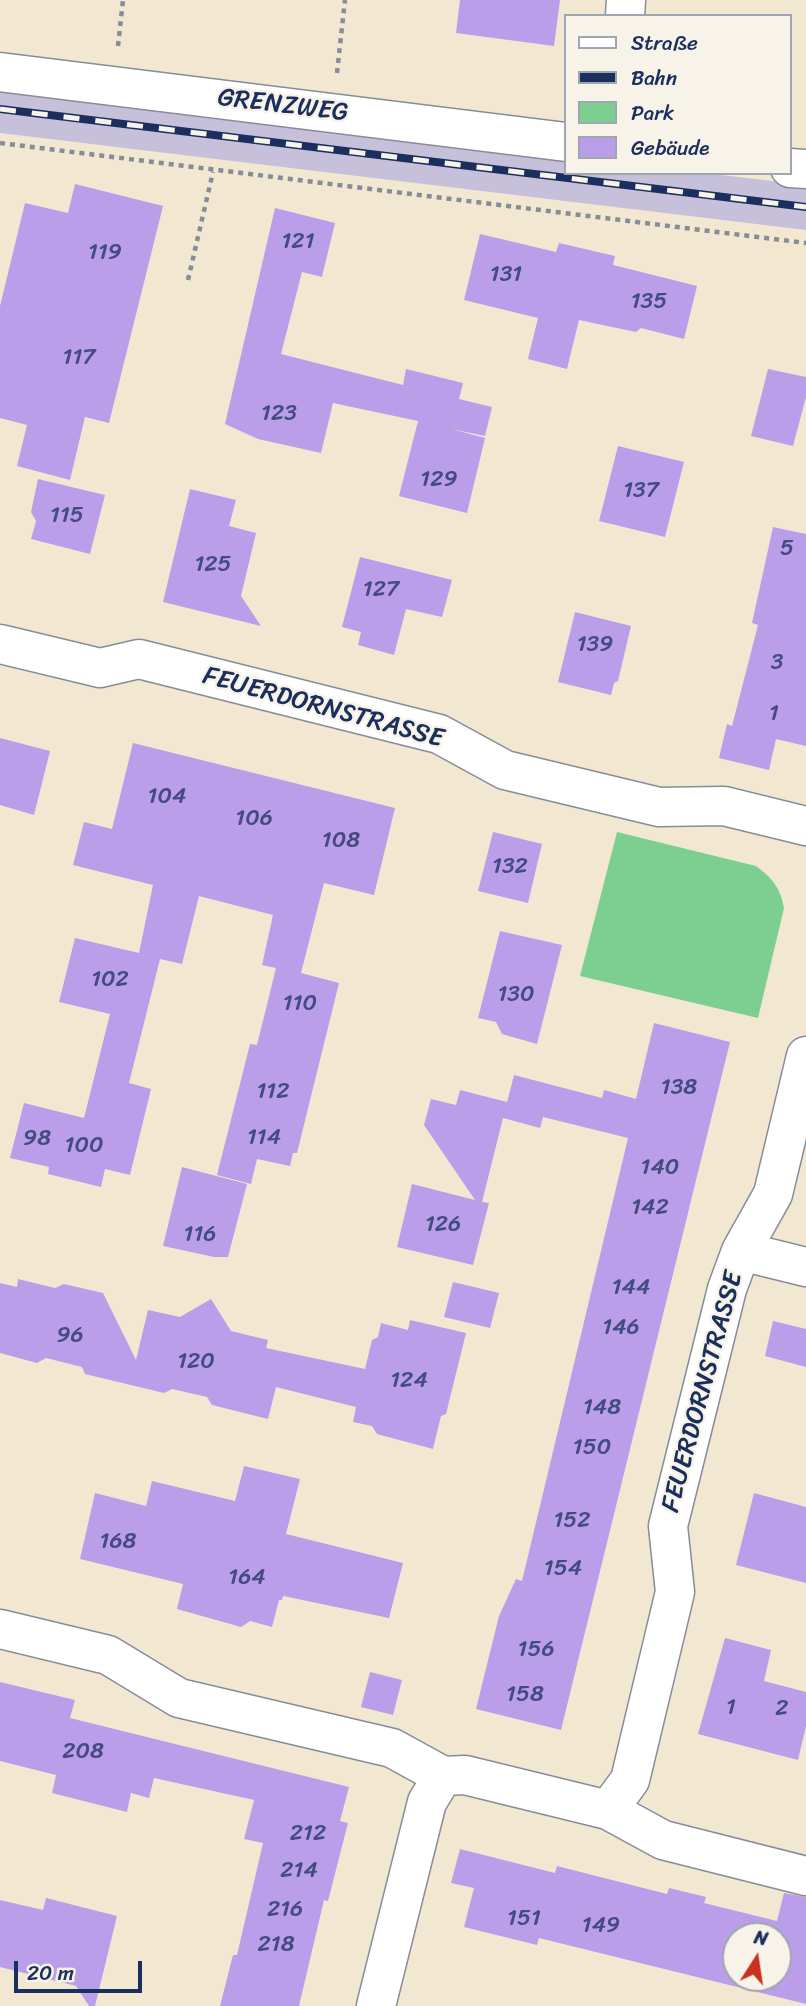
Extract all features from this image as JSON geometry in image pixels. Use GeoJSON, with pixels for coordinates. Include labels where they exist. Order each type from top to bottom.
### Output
{"type":"FeatureCollection","features":[{"type":"Feature","properties":{"kind":"street","name":"GRENZWEG"},"geometry":{"type":"LineString","coordinates":[[0,72],[564,142]]}},
{"type":"Feature","properties":{"kind":"street","name":"FEUERDORNSTRASSE"},"geometry":{"type":"LineString","coordinates":[[0,644],[100,668],[139,659],[439,734],[505,770],[659,807],[724,806],[806,826]]}},
{"type":"Feature","properties":{"kind":"street","name":"FEUERDORNSTRASSE"},"geometry":{"type":"LineString","coordinates":[[608,1810],[630,1780],[675,1592],[668,1526],[727,1289],[741,1251],[773,1194],[806,1056]]}},
{"type":"Feature","properties":{"kind":"street"},"geometry":{"type":"LineString","coordinates":[[741,1251],[806,1267]]}},
{"type":"Feature","properties":{"kind":"street"},"geometry":{"type":"LineString","coordinates":[[0,1629],[108,1655],[179,1698],[392,1748],[443,1776],[465,1775],[608,1810],[663,1840],[806,1876]]}},
{"type":"Feature","properties":{"kind":"street"},"geometry":{"type":"LineString","coordinates":[[376,2006],[427,1802],[443,1776]]}},
{"type":"Feature","properties":{"kind":"path"},"geometry":{"type":"LineString","coordinates":[[333,113],[345,0]]}},
{"type":"Feature","properties":{"kind":"path"},"geometry":{"type":"LineString","coordinates":[[0,143],[213,172],[806,243]]}},
{"type":"Feature","properties":{"kind":"path"},"geometry":{"type":"LineString","coordinates":[[188,280],[213,172]]}},
{"type":"Feature","properties":{"kind":"shaded area"},"geometry":{"type":"Polygon","coordinates":[[[0,92],[564,157],[564,175],[721,175],[806,185],[806,230],[0,133],[0,92]]]}},
{"type":"Feature","properties":{"kind":"green space"},"geometry":{"type":"Polygon","coordinates":[[[617,832],[756,866],[774,884],[784,908],[758,1018],[580,976],[617,832]]]}},
{"type":"Feature","properties":{"kind":"building"},"geometry":{"type":"Polygon","coordinates":[[[460,0],[560,0],[554,46],[456,33],[460,0]]]}},
{"type":"Feature","properties":{"kind":"building"},"geometry":{"type":"Polygon","coordinates":[[[75,184],[163,206],[109,423],[85,417],[70,480],[17,466],[27,425],[0,418],[0,306],[25,203],[68,213],[75,184]]]}},
{"type":"Feature","properties":{"kind":"building"},"geometry":{"type":"Polygon","coordinates":[[[275,208],[335,223],[322,277],[302,272],[281,354],[403,385],[406,369],[463,383],[459,399],[492,407],[485,436],[451,429],[485,438],[467,513],[399,496],[418,421],[333,403],[321,453],[258,439],[225,424],[275,208]]]}},
{"type":"Feature","properties":{"kind":"building"},"geometry":{"type":"Polygon","coordinates":[[[480,234],[556,252],[559,243],[615,256],[613,265],[697,286],[684,339],[641,328],[636,332],[579,320],[567,369],[528,359],[538,318],[464,300],[480,234]]]}},
{"type":"Feature","properties":{"kind":"building"},"geometry":{"type":"Polygon","coordinates":[[[768,369],[806,377],[806,397],[793,446],[751,436],[768,369]]]}},
{"type":"Feature","properties":{"kind":"building"},"geometry":{"type":"Polygon","coordinates":[[[618,446],[684,462],[665,537],[599,521],[618,446]]]}},
{"type":"Feature","properties":{"kind":"building"},"geometry":{"type":"Polygon","coordinates":[[[38,479],[105,495],[90,554],[31,539],[36,521],[31,512],[38,479]]]}},
{"type":"Feature","properties":{"kind":"building"},"geometry":{"type":"Polygon","coordinates":[[[190,489],[236,500],[229,526],[256,533],[241,596],[261,626],[163,602],[190,489]]]}},
{"type":"Feature","properties":{"kind":"building"},"geometry":{"type":"Polygon","coordinates":[[[773,527],[806,534],[806,746],[776,739],[769,770],[719,758],[727,724],[732,726],[758,625],[752,623],[773,527]]]}},
{"type":"Feature","properties":{"kind":"building"},"geometry":{"type":"Polygon","coordinates":[[[360,557],[452,580],[442,617],[406,609],[394,655],[358,645],[361,632],[342,627],[360,557]]]}},
{"type":"Feature","properties":{"kind":"building"},"geometry":{"type":"Polygon","coordinates":[[[575,612],[631,626],[618,681],[614,683],[611,695],[558,682],[575,612]]]}},
{"type":"Feature","properties":{"kind":"building"},"geometry":{"type":"Polygon","coordinates":[[[0,738],[50,751],[34,815],[0,805],[0,738]]]}},
{"type":"Feature","properties":{"kind":"building"},"geometry":{"type":"Polygon","coordinates":[[[133,743],[395,808],[374,895],[324,883],[301,973],[339,983],[297,1153],[293,1153],[290,1166],[257,1159],[251,1184],[217,1175],[250,1044],[257,1045],[276,968],[262,965],[273,915],[199,896],[182,964],[160,959],[129,1083],[151,1089],[130,1175],[105,1169],[101,1187],[48,1174],[49,1167],[10,1158],[24,1103],[84,1118],[110,1014],[59,1002],[75,938],[139,953],[153,885],[73,865],[84,822],[112,829],[133,743]]]}},
{"type":"Feature","properties":{"kind":"building"},"geometry":{"type":"Polygon","coordinates":[[[493,832],[542,844],[528,903],[478,891],[493,832]]]}},
{"type":"Feature","properties":{"kind":"building"},"geometry":{"type":"Polygon","coordinates":[[[500,931],[562,945],[537,1044],[502,1034],[496,1022],[478,1018],[500,931]]]}},
{"type":"Feature","properties":{"kind":"building"},"geometry":{"type":"Polygon","coordinates":[[[654,1023],[730,1042],[561,1730],[476,1709],[499,1616],[516,1579],[522,1581],[628,1138],[543,1117],[540,1128],[503,1118],[514,1075],[602,1098],[604,1090],[636,1099],[654,1023]]]}},
{"type":"Feature","properties":{"kind":"building"},"geometry":{"type":"Polygon","coordinates":[[[460,1090],[507,1102],[482,1202],[489,1203],[473,1265],[397,1247],[412,1184],[475,1200],[424,1125],[431,1099],[456,1105],[460,1090]]]}},
{"type":"Feature","properties":{"kind":"building"},"geometry":{"type":"Polygon","coordinates":[[[182,1167],[247,1184],[228,1257],[214,1257],[163,1246],[182,1167]]]}},
{"type":"Feature","properties":{"kind":"building"},"geometry":{"type":"Polygon","coordinates":[[[18,1279],[55,1288],[64,1284],[103,1293],[136,1360],[148,1310],[180,1317],[211,1299],[231,1331],[268,1340],[266,1348],[365,1369],[372,1340],[378,1337],[381,1323],[408,1330],[410,1320],[466,1333],[446,1414],[441,1416],[433,1449],[377,1434],[372,1426],[353,1422],[356,1407],[276,1387],[268,1419],[212,1405],[207,1397],[172,1389],[164,1393],[85,1374],[82,1367],[46,1358],[37,1363],[0,1353],[0,1283],[17,1287],[18,1279]]]}},
{"type":"Feature","properties":{"kind":"building"},"geometry":{"type":"Polygon","coordinates":[[[453,1282],[499,1293],[490,1328],[444,1317],[453,1282]]]}},
{"type":"Feature","properties":{"kind":"building"},"geometry":{"type":"Polygon","coordinates":[[[773,1321],[806,1329],[806,1367],[765,1356],[773,1321]]]}},
{"type":"Feature","properties":{"kind":"building"},"geometry":{"type":"Polygon","coordinates":[[[244,1466],[300,1479],[286,1534],[403,1563],[389,1618],[283,1596],[282,1600],[279,1600],[272,1627],[250,1621],[241,1627],[177,1609],[183,1584],[80,1559],[95,1493],[146,1506],[152,1481],[235,1501],[244,1466]]]}},
{"type":"Feature","properties":{"kind":"building"},"geometry":{"type":"Polygon","coordinates":[[[754,1493],[806,1507],[806,1583],[736,1565],[754,1493]]]}},
{"type":"Feature","properties":{"kind":"building"},"geometry":{"type":"Polygon","coordinates":[[[725,1638],[771,1650],[764,1681],[806,1692],[806,1726],[798,1760],[698,1734],[725,1638]]]}},
{"type":"Feature","properties":{"kind":"building"},"geometry":{"type":"Polygon","coordinates":[[[370,1672],[402,1680],[393,1715],[361,1707],[370,1672]]]}},
{"type":"Feature","properties":{"kind":"building"},"geometry":{"type":"Polygon","coordinates":[[[0,1682],[75,1700],[70,1718],[349,1787],[340,1821],[348,1823],[328,1901],[324,1900],[299,2006],[220,2006],[233,1955],[237,1955],[263,1843],[244,1839],[254,1800],[154,1778],[149,1798],[131,1793],[127,1812],[52,1793],[56,1775],[0,1761],[0,1682]]]}},
{"type":"Feature","properties":{"kind":"building"},"geometry":{"type":"Polygon","coordinates":[[[460,1849],[555,1873],[557,1866],[667,1894],[669,1888],[706,1897],[704,1903],[777,1921],[784,1893],[806,1897],[806,2004],[757,1992],[792,1992],[792,1922],[722,1922],[722,1983],[539,1938],[537,1945],[464,1927],[474,1888],[451,1883],[460,1849]]]}},
{"type":"Feature","properties":{"kind":"building"},"geometry":{"type":"Polygon","coordinates":[[[46,1898],[117,1916],[95,2006],[89,2006],[76,1986],[0,1967],[0,1900],[43,1910],[46,1898]]]}},
{"type":"Feature","properties":{"kind":"railway"},"geometry":{"type":"LineString","coordinates":[[0,109],[806,207]]}}]}
